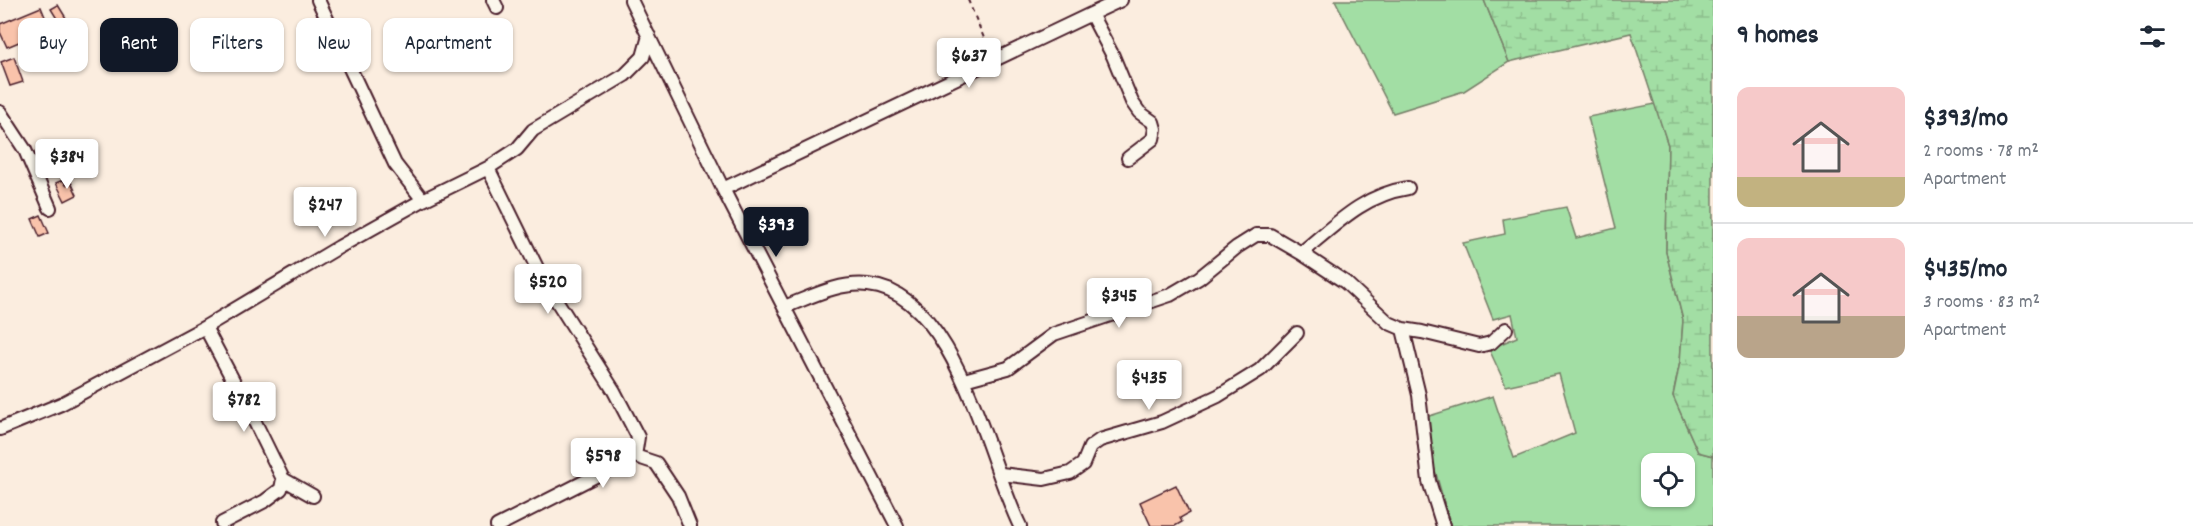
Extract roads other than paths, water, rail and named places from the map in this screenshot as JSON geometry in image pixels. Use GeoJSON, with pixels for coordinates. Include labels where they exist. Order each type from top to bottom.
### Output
{"type":"FeatureCollection","features":[{"type":"Feature","properties":{"kind":"street"},"geometry":{"type":"LineString","coordinates":[[318,0],[395,164],[423,200]]}},
{"type":"Feature","properties":{"kind":"street"},"geometry":{"type":"LineString","coordinates":[[631,0],[723,189],[894,525]]}},
{"type":"Feature","properties":{"kind":"street"},"geometry":{"type":"LineString","coordinates":[[723,189],[1121,0]]}},
{"type":"Feature","properties":{"kind":"street"},"geometry":{"type":"LineString","coordinates":[[1091,14],[1113,56],[1132,102],[1139,112],[1153,122],[1155,129],[1153,138],[1128,158]]}},
{"type":"Feature","properties":{"kind":"street"},"geometry":{"type":"LineString","coordinates":[[0,429],[61,405],[205,327],[423,200],[488,168],[517,149],[533,130],[625,75],[643,57],[649,36]]}},
{"type":"Feature","properties":{"kind":"street"},"geometry":{"type":"LineString","coordinates":[[0,112],[25,150],[50,208]]}},
{"type":"Feature","properties":{"kind":"street"},"geometry":{"type":"LineString","coordinates":[[488,168],[541,276],[614,391],[638,436],[635,456]]}},
{"type":"Feature","properties":{"kind":"street"},"geometry":{"type":"LineString","coordinates":[[1301,253],[1360,206],[1389,191],[1408,188]]}},
{"type":"Feature","properties":{"kind":"street"},"geometry":{"type":"LineString","coordinates":[[964,380],[1008,368],[1054,334],[1170,296],[1199,278],[1237,247],[1256,235],[1270,235],[1301,253],[1346,282],[1389,323],[1403,329],[1479,346],[1491,344],[1506,328]]}},
{"type":"Feature","properties":{"kind":"street"},"geometry":{"type":"LineString","coordinates":[[784,307],[840,286],[868,285],[900,294],[925,316],[964,380],[1020,526]]}},
{"type":"Feature","properties":{"kind":"street"},"geometry":{"type":"LineString","coordinates":[[205,327],[283,479],[313,496]]}},
{"type":"Feature","properties":{"kind":"street"},"geometry":{"type":"LineString","coordinates":[[1403,329],[1419,394],[1429,481],[1443,526]]}},
{"type":"Feature","properties":{"kind":"street"},"geometry":{"type":"LineString","coordinates":[[1000,474],[1044,479],[1070,473],[1083,464],[1090,447],[1100,440],[1162,422],[1218,396],[1260,370],[1297,333]]}},
{"type":"Feature","properties":{"kind":"street"},"geometry":{"type":"LineString","coordinates":[[497,526],[635,456],[656,463],[678,496],[690,526]]}},
{"type":"Feature","properties":{"kind":"street"},"geometry":{"type":"LineString","coordinates":[[222,523],[265,501],[280,489],[283,479]]}}]}
